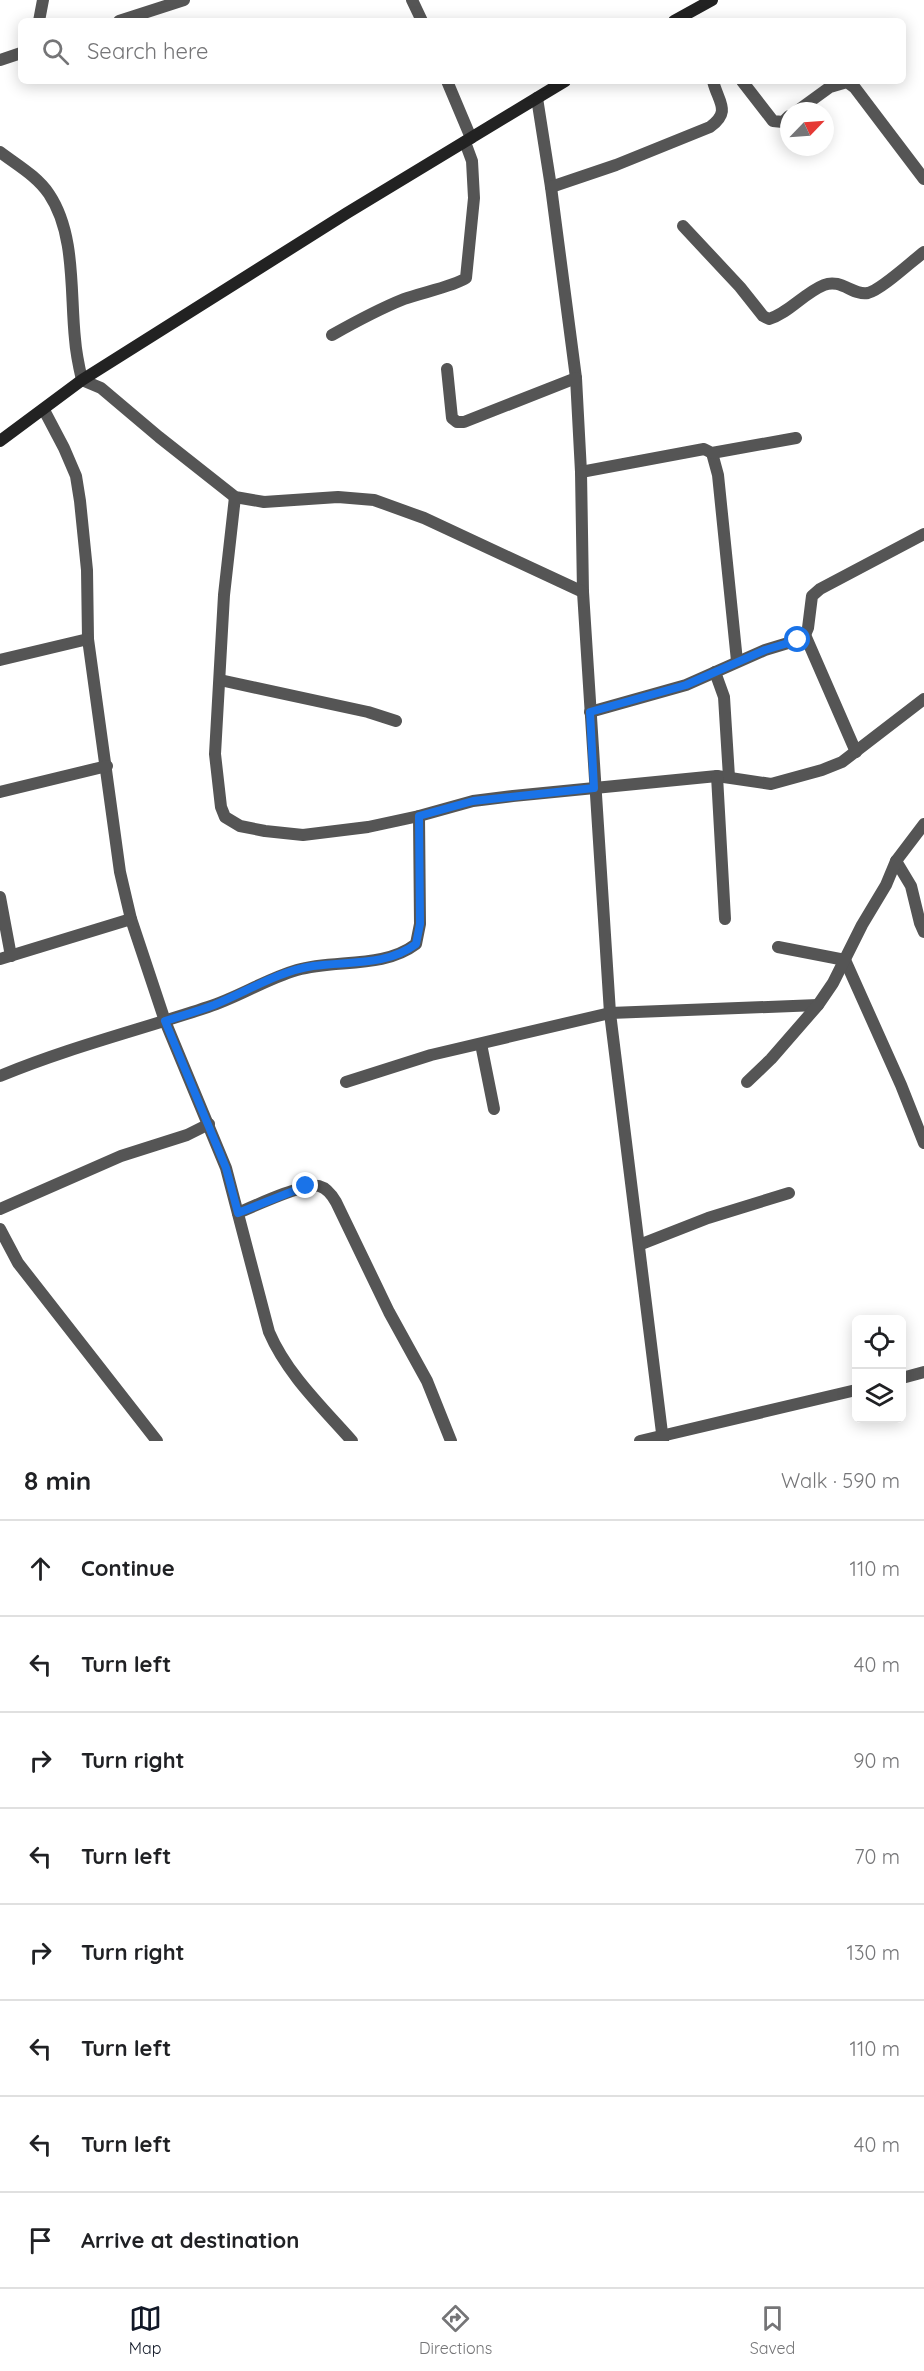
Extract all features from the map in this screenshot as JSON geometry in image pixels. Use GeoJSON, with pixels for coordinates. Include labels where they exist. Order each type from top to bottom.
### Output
{"type":"FeatureCollection","features":[{"type":"Feature","properties":{"kind":"street"},"geometry":{"type":"LineString","coordinates":[[40,18],[43,0]]}},
{"type":"Feature","properties":{"kind":"street"},"geometry":{"type":"LineString","coordinates":[[128,18],[184,0]]}},
{"type":"Feature","properties":{"kind":"street"},"geometry":{"type":"LineString","coordinates":[[412,0],[421,18]]}},
{"type":"Feature","properties":{"kind":"street"},"geometry":{"type":"LineString","coordinates":[[684,18],[712,0]]}},
{"type":"Feature","properties":{"kind":"street"},"geometry":{"type":"LineString","coordinates":[[0,60],[18,54]]}},
{"type":"Feature","properties":{"kind":"street"},"geometry":{"type":"LineString","coordinates":[[332,335],[405,299],[442,286],[460,283],[466,278],[474,198],[472,161],[468,140],[448,84]]}},
{"type":"Feature","properties":{"kind":"street"},"geometry":{"type":"LineString","coordinates":[[0,441],[82,380],[560,84]]}},
{"type":"Feature","properties":{"kind":"street"},"geometry":{"type":"LineString","coordinates":[[551,188],[616,165],[710,127],[720,120],[722,114],[714,84]]}},
{"type":"Feature","properties":{"kind":"street"},"geometry":{"type":"LineString","coordinates":[[744,84],[773,121],[780,122]]}},
{"type":"Feature","properties":{"kind":"street"},"geometry":{"type":"LineString","coordinates":[[809,102],[830,87],[840,84]]}},
{"type":"Feature","properties":{"kind":"street"},"geometry":{"type":"LineString","coordinates":[[850,84],[924,179]]}},
{"type":"Feature","properties":{"kind":"street"},"geometry":{"type":"LineString","coordinates":[[537,98],[576,378],[581,472],[583,592],[610,1013],[663,1438]]}},
{"type":"Feature","properties":{"kind":"street"},"geometry":{"type":"LineString","coordinates":[[0,152],[33,177],[49,193],[60,214],[70,261],[75,339],[82,380]]}},
{"type":"Feature","properties":{"kind":"street"},"geometry":{"type":"LineString","coordinates":[[683,226],[768,319],[832,282],[868,293],[924,252]]}},
{"type":"Feature","properties":{"kind":"street"},"geometry":{"type":"LineString","coordinates":[[447,369],[452,418],[456,422],[464,422],[576,378]]}},
{"type":"Feature","properties":{"kind":"street"},"geometry":{"type":"LineString","coordinates":[[82,380],[101,388],[159,438],[235,497],[264,502],[338,497],[374,500],[424,518],[583,592]]}},
{"type":"Feature","properties":{"kind":"street"},"geometry":{"type":"LineString","coordinates":[[44,410],[76,476],[87,570],[88,639],[120,872],[131,919],[165,1021],[226,1168],[269,1332],[278,1353],[352,1441]]}},
{"type":"Feature","properties":{"kind":"street"},"geometry":{"type":"LineString","coordinates":[[581,472],[704,449],[712,453],[796,438]]}},
{"type":"Feature","properties":{"kind":"street"},"geometry":{"type":"LineString","coordinates":[[712,453],[718,476],[737,662]]}},
{"type":"Feature","properties":{"kind":"street"},"geometry":{"type":"LineString","coordinates":[[235,497],[224,595],[215,754],[221,807],[225,817],[231,822],[265,831],[303,835],[368,827],[473,801],[723,777],[771,784],[842,762],[924,699]]}},
{"type":"Feature","properties":{"kind":"street"},"geometry":{"type":"LineString","coordinates":[[590,712],[647,698],[686,685],[737,662],[798,640],[805,635],[808,628],[812,596],[820,589],[924,534]]}},
{"type":"Feature","properties":{"kind":"street"},"geometry":{"type":"LineString","coordinates":[[805,635],[856,752]]}},
{"type":"Feature","properties":{"kind":"street"},"geometry":{"type":"LineString","coordinates":[[0,660],[88,639]]}},
{"type":"Feature","properties":{"kind":"street"},"geometry":{"type":"LineString","coordinates":[[715,672],[724,697],[725,919]]}},
{"type":"Feature","properties":{"kind":"street"},"geometry":{"type":"LineString","coordinates":[[220,680],[368,712],[396,721]]}},
{"type":"Feature","properties":{"kind":"street"},"geometry":{"type":"LineString","coordinates":[[0,792],[106,766]]}},
{"type":"Feature","properties":{"kind":"street"},"geometry":{"type":"LineString","coordinates":[[0,1076],[75,1049],[213,1006],[290,972],[310,967],[364,962],[395,956],[406,951],[416,944],[420,924],[419,816]]}},
{"type":"Feature","properties":{"kind":"street"},"geometry":{"type":"LineString","coordinates":[[747,1082],[771,1059],[818,1005],[886,885],[896,861],[924,824]]}},
{"type":"Feature","properties":{"kind":"street"},"geometry":{"type":"LineString","coordinates":[[896,861],[911,886],[924,932]]}},
{"type":"Feature","properties":{"kind":"street"},"geometry":{"type":"LineString","coordinates":[[0,897],[6,957],[131,919]]}},
{"type":"Feature","properties":{"kind":"street"},"geometry":{"type":"LineString","coordinates":[[778,947],[845,960]]}},
{"type":"Feature","properties":{"kind":"street"},"geometry":{"type":"LineString","coordinates":[[845,960],[924,1143]]}},
{"type":"Feature","properties":{"kind":"street"},"geometry":{"type":"LineString","coordinates":[[346,1082],[431,1055],[610,1013],[818,1005]]}},
{"type":"Feature","properties":{"kind":"street"},"geometry":{"type":"LineString","coordinates":[[481,1044],[494,1109]]}},
{"type":"Feature","properties":{"kind":"street"},"geometry":{"type":"LineString","coordinates":[[0,1209],[121,1156],[187,1135],[209,1124]]}},
{"type":"Feature","properties":{"kind":"street"},"geometry":{"type":"LineString","coordinates":[[238,1213],[306,1186],[319,1185],[329,1191],[427,1381],[451,1441]]}},
{"type":"Feature","properties":{"kind":"street"},"geometry":{"type":"LineString","coordinates":[[639,1245],[708,1218],[789,1193]]}},
{"type":"Feature","properties":{"kind":"street"},"geometry":{"type":"LineString","coordinates":[[0,1229],[18,1263],[156,1441]]}},
{"type":"Feature","properties":{"kind":"street"},"geometry":{"type":"LineString","coordinates":[[906,1377],[924,1372]]}},
{"type":"Feature","properties":{"kind":"street"},"geometry":{"type":"LineString","coordinates":[[640,1441],[663,1438],[852,1391]]}},
{"type":"Feature","properties":{"kind":"route"},"geometry":{"type":"LineString","coordinates":[[306,1186],[238,1213],[226,1168],[165,1021],[213,1006],[290,972],[331,964],[364,962],[395,956],[406,951],[416,944],[420,924],[419,816],[473,801],[594,788],[590,712],[647,698],[686,685],[765,650],[798,640]]}}]}
